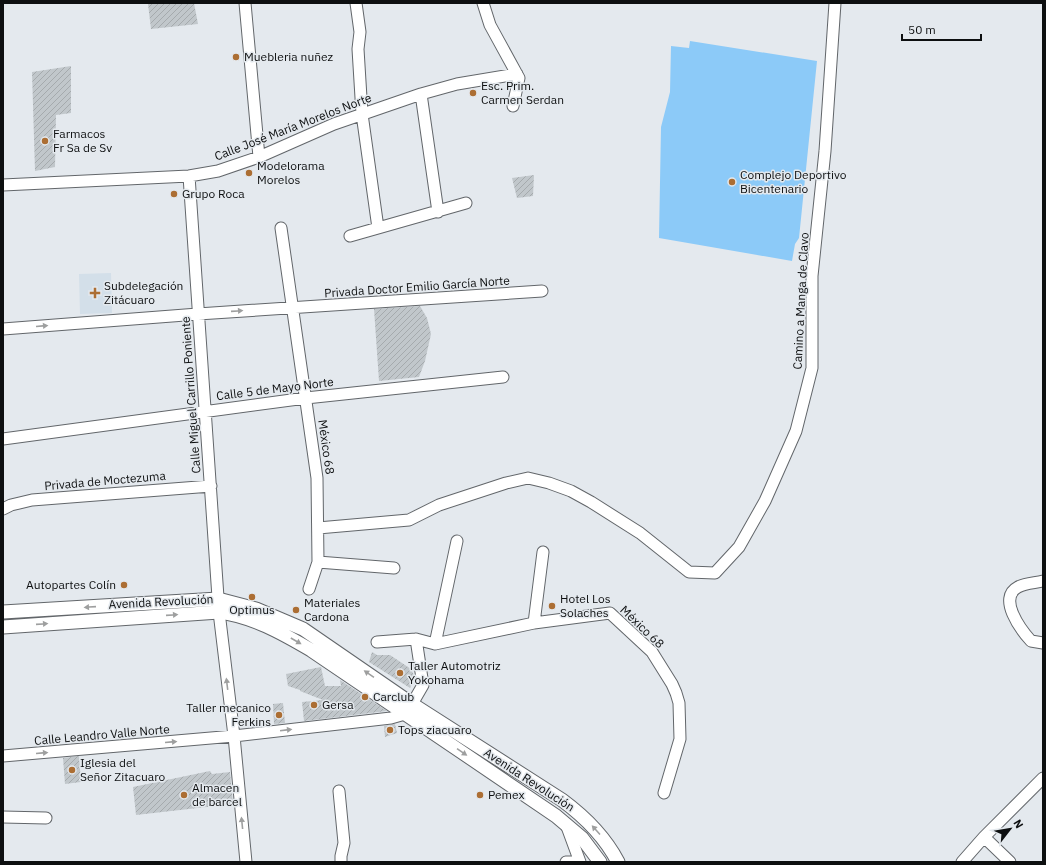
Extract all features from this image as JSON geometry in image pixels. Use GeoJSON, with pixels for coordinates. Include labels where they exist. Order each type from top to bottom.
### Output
{"type":"FeatureCollection","features":[{"type":"Feature","properties":{"kind":"main road","name":"Avenida Revolución"},"geometry":{"type":"LineString","coordinates":[[3,612],[218,599],[256,609],[303,629],[504,780],[556,816],[582,838],[600,862]]}},
{"type":"Feature","properties":{"kind":"main road","name":"Avenida Revolución"},"geometry":{"type":"LineString","coordinates":[[3,627],[219,612],[228,613],[260,624],[311,650],[571,807],[582,815],[600,835],[618,862]]}},
{"type":"Feature","properties":{"kind":"street"},"geometry":{"type":"LineString","coordinates":[[245,3],[259,157]]}},
{"type":"Feature","properties":{"kind":"street"},"geometry":{"type":"LineString","coordinates":[[356,3],[360,32],[358,49],[362,114],[378,228]]}},
{"type":"Feature","properties":{"kind":"street"},"geometry":{"type":"LineString","coordinates":[[483,3],[490,26],[519,78],[513,106]]}},
{"type":"Feature","properties":{"kind":"street","name":"Camino a Manga de Clavo"},"geometry":{"type":"LineString","coordinates":[[318,528],[409,520],[447,503],[506,483],[528,478],[549,483],[571,491],[591,502],[640,533],[689,572],[715,572],[732,555],[739,547],[766,501],[796,432],[812,368],[812,276],[825,151],[835,3]]}},
{"type":"Feature","properties":{"kind":"street","name":"Calle José María Morelos Norte"},"geometry":{"type":"LineString","coordinates":[[3,185],[189,176],[218,171],[259,157],[334,124],[421,94],[457,84],[517,74]]}},
{"type":"Feature","properties":{"kind":"street"},"geometry":{"type":"LineString","coordinates":[[421,94],[438,212]]}},
{"type":"Feature","properties":{"kind":"street","name":"Calle Miguel Carrillo Poniente"},"geometry":{"type":"LineString","coordinates":[[189,176],[219,612],[234,736],[246,862]]}},
{"type":"Feature","properties":{"kind":"street"},"geometry":{"type":"LineString","coordinates":[[350,236],[466,204]]}},
{"type":"Feature","properties":{"kind":"street","name":"México 68"},"geometry":{"type":"LineString","coordinates":[[281,228],[294,307],[317,478],[318,562],[309,589]]}},
{"type":"Feature","properties":{"kind":"street","name":"Privada Doctor Emilio García Norte"},"geometry":{"type":"LineString","coordinates":[[3,329],[294,307],[542,292]]}},
{"type":"Feature","properties":{"kind":"street","name":"Calle 5 de Mayo Norte"},"geometry":{"type":"LineString","coordinates":[[3,439],[306,398],[503,377]]}},
{"type":"Feature","properties":{"kind":"street","name":"Privada de Moctezuma"},"geometry":{"type":"LineString","coordinates":[[3,509],[11,505],[32,500],[211,486]]}},
{"type":"Feature","properties":{"kind":"street"},"geometry":{"type":"LineString","coordinates":[[435,644],[457,541]]}},
{"type":"Feature","properties":{"kind":"street"},"geometry":{"type":"LineString","coordinates":[[534,622],[543,552]]}},
{"type":"Feature","properties":{"kind":"street"},"geometry":{"type":"LineString","coordinates":[[318,562],[394,568]]}},
{"type":"Feature","properties":{"kind":"street"},"geometry":{"type":"LineString","coordinates":[[1043,582],[1017,587],[1011,594],[1009,604],[1015,618],[1027,637],[1031,641],[1043,643]]}},
{"type":"Feature","properties":{"kind":"street","name":"México 68"},"geometry":{"type":"LineString","coordinates":[[377,642],[416,639],[435,644],[534,622],[610,613],[652,652],[672,684],[679,703],[680,739],[664,793]]}},
{"type":"Feature","properties":{"kind":"street"},"geometry":{"type":"LineString","coordinates":[[408,709],[423,684],[416,639]]}},
{"type":"Feature","properties":{"kind":"street","name":"Calle Leandro Valle Norte"},"geometry":{"type":"LineString","coordinates":[[3,756],[234,736],[391,718],[408,709]]}},
{"type":"Feature","properties":{"kind":"street"},"geometry":{"type":"LineString","coordinates":[[962,862],[984,837],[1043,778]]}},
{"type":"Feature","properties":{"kind":"street"},"geometry":{"type":"LineString","coordinates":[[339,791],[344,843],[341,862]]}},
{"type":"Feature","properties":{"kind":"street"},"geometry":{"type":"LineString","coordinates":[[3,817],[46,818]]}},
{"type":"Feature","properties":{"kind":"street"},"geometry":{"type":"LineString","coordinates":[[566,824],[579,861],[566,862]]}},
{"type":"Feature","properties":{"kind":"street"},"geometry":{"type":"LineString","coordinates":[[984,837],[1010,862]]}},
{"type":"Feature","properties":{"kind":"shaded area","name":"Complejo Deportivo Bicentenario"},"geometry":{"type":"Polygon","coordinates":[[[690,41],[817,61],[799,238],[795,244],[792,261],[659,238],[661,127],[670,92],[671,46],[689,48],[690,41]]]}},
{"type":"Feature","properties":{"kind":"shaded area","name":"Subdelegación Zitácuaro"},"geometry":{"type":"Polygon","coordinates":[[[111,273],[112,313],[80,314],[79,274],[111,273]]]}},
{"type":"Feature","properties":{"kind":"building"},"geometry":{"type":"Polygon","coordinates":[[[194,3],[198,24],[151,29],[148,4],[194,3]]]}},
{"type":"Feature","properties":{"kind":"building","name":"Farmacos Fr Sa de Sv"},"geometry":{"type":"Polygon","coordinates":[[[71,66],[71,113],[56,115],[55,167],[35,171],[32,72],[71,66]]]}},
{"type":"Feature","properties":{"kind":"building"},"geometry":{"type":"Polygon","coordinates":[[[534,175],[533,196],[517,198],[512,178],[534,175]]]}},
{"type":"Feature","properties":{"kind":"building"},"geometry":{"type":"Polygon","coordinates":[[[420,306],[427,318],[431,334],[425,361],[419,377],[379,381],[374,309],[420,306]]]}},
{"type":"Feature","properties":{"kind":"building","name":"Taller Automotriz Yokohama"},"geometry":{"type":"Polygon","coordinates":[[[372,652],[377,655],[390,655],[411,669],[415,678],[410,688],[369,662],[372,652]]]}},
{"type":"Feature","properties":{"kind":"building"},"geometry":{"type":"Polygon","coordinates":[[[321,667],[325,686],[341,686],[340,680],[387,711],[304,721],[302,702],[323,700],[288,686],[286,674],[321,667]]]}},
{"type":"Feature","properties":{"kind":"building","name":"Taller mecanico Ferkins"},"geometry":{"type":"Polygon","coordinates":[[[283,703],[285,723],[274,724],[273,704],[283,703]]]}},
{"type":"Feature","properties":{"kind":"building","name":"Tops ziacuaro"},"geometry":{"type":"Polygon","coordinates":[[[395,724],[397,733],[385,737],[384,726],[395,724]]]}},
{"type":"Feature","properties":{"kind":"building","name":"Iglesia del Señor Zitacuaro"},"geometry":{"type":"Polygon","coordinates":[[[79,756],[81,782],[65,784],[63,758],[79,756]]]}},
{"type":"Feature","properties":{"kind":"building","name":"Almacen de barcel"},"geometry":{"type":"Polygon","coordinates":[[[210,771],[212,774],[230,772],[233,804],[136,815],[133,787],[210,771]]]}},
{"type":"Feature","properties":{"kind":"place","name":"Muebleria nuñez"},"geometry":{"type":"Point","coordinates":[236,57]}},
{"type":"Feature","properties":{"kind":"place","name":"Esc. Prim. Carmen Serdan"},"geometry":{"type":"Point","coordinates":[473,93]}},
{"type":"Feature","properties":{"kind":"place","name":"Farmacos Fr Sa de Sv"},"geometry":{"type":"Point","coordinates":[45,141]}},
{"type":"Feature","properties":{"kind":"place","name":"Modelorama Morelos"},"geometry":{"type":"Point","coordinates":[249,173]}},
{"type":"Feature","properties":{"kind":"place","name":"Complejo Deportivo Bicentenario"},"geometry":{"type":"Point","coordinates":[732,182]}},
{"type":"Feature","properties":{"kind":"place","name":"Grupo Roca"},"geometry":{"type":"Point","coordinates":[174,194]}},
{"type":"Feature","properties":{"kind":"place","name":"Subdelegación Zitácuaro"},"geometry":{"type":"Point","coordinates":[95,293]}},
{"type":"Feature","properties":{"kind":"place","name":"Autopartes Colín"},"geometry":{"type":"Point","coordinates":[124,585]}},
{"type":"Feature","properties":{"kind":"place","name":"Optimus"},"geometry":{"type":"Point","coordinates":[252,597]}},
{"type":"Feature","properties":{"kind":"place","name":"Hotel Los Solaches"},"geometry":{"type":"Point","coordinates":[552,606]}},
{"type":"Feature","properties":{"kind":"place","name":"Materiales Cardona"},"geometry":{"type":"Point","coordinates":[296,610]}},
{"type":"Feature","properties":{"kind":"place","name":"Taller Automotriz Yokohama"},"geometry":{"type":"Point","coordinates":[400,673]}},
{"type":"Feature","properties":{"kind":"place","name":"Carclub"},"geometry":{"type":"Point","coordinates":[365,697]}},
{"type":"Feature","properties":{"kind":"place","name":"Gersa"},"geometry":{"type":"Point","coordinates":[314,705]}},
{"type":"Feature","properties":{"kind":"place","name":"Taller mecanico Ferkins"},"geometry":{"type":"Point","coordinates":[279,715]}},
{"type":"Feature","properties":{"kind":"place","name":"Tops ziacuaro"},"geometry":{"type":"Point","coordinates":[390,730]}},
{"type":"Feature","properties":{"kind":"place","name":"Iglesia del Señor Zitacuaro"},"geometry":{"type":"Point","coordinates":[72,770]}},
{"type":"Feature","properties":{"kind":"place","name":"Almacen de barcel"},"geometry":{"type":"Point","coordinates":[184,795]}},
{"type":"Feature","properties":{"kind":"place","name":"Pemex"},"geometry":{"type":"Point","coordinates":[480,795]}}]}
